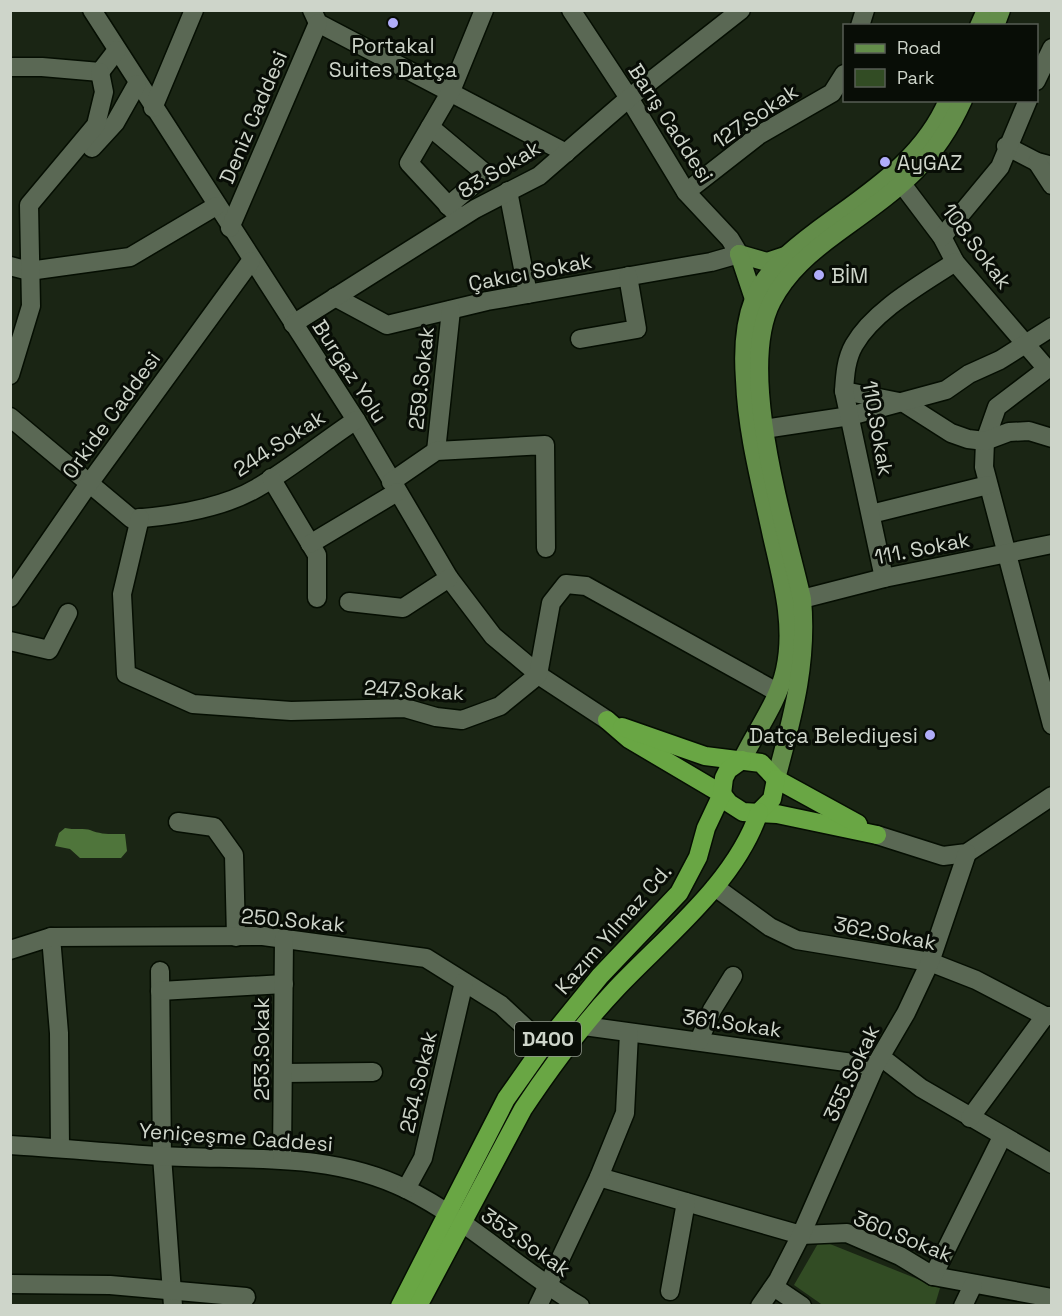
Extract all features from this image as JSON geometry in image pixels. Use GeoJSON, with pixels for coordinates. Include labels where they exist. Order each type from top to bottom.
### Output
{"type":"FeatureCollection","features":[{"type":"Feature","properties":{"kind":"highway"},"geometry":{"type":"LineString","coordinates":[[607,720],[705,756],[761,763],[776,780],[877,835]]}},
{"type":"Feature","properties":{"kind":"highway"},"geometry":{"type":"LineString","coordinates":[[607,720],[629,739],[722,794],[735,809],[877,835]]}},
{"type":"Feature","properties":{"kind":"highway","name":"D400"},"geometry":{"type":"LineString","coordinates":[[722,794],[724,778],[728,770],[742,760]]}},
{"type":"Feature","properties":{"kind":"highway","name":"D400"},"geometry":{"type":"LineString","coordinates":[[759,812],[772,799],[776,780]]}},
{"type":"Feature","properties":{"kind":"highway","name":"Kazım Yılmaz Cd."},"geometry":{"type":"LineString","coordinates":[[418,1305],[506,1099],[544,1045],[600,976],[679,893],[691,874],[706,828],[722,794]]}},
{"type":"Feature","properties":{"kind":"highway","name":"Kazım Yılmaz Cd."},"geometry":{"type":"LineString","coordinates":[[400,1305],[523,1108],[584,1026],[715,887],[752,832],[759,812]]}},
{"type":"Feature","properties":{"kind":"main road"},"geometry":{"type":"LineString","coordinates":[[980,24],[986,10]]}},
{"type":"Feature","properties":{"kind":"main road"},"geometry":{"type":"LineString","coordinates":[[742,760],[777,692],[785,670],[789,623],[786,595],[751,442],[746,401],[743,350],[754,299],[785,256],[916,153],[933,129],[947,102]]}},
{"type":"Feature","properties":{"kind":"main road"},"geometry":{"type":"LineString","coordinates":[[776,780],[800,691],[803,649],[802,599],[764,429],[761,331],[771,303],[784,281],[815,248],[902,184],[938,148],[962,102]]}},
{"type":"Feature","properties":{"kind":"main road"},"geometry":{"type":"LineString","coordinates":[[739,254],[767,262],[785,256]]}},
{"type":"Feature","properties":{"kind":"main road"},"geometry":{"type":"LineString","coordinates":[[739,254],[754,299]]}},
{"type":"Feature","properties":{"kind":"street","name":"Burgaz Yolu"},"geometry":{"type":"LineString","coordinates":[[92,10],[137,84],[356,420],[449,578],[493,636],[538,675],[607,720]]}},
{"type":"Feature","properties":{"kind":"street"},"geometry":{"type":"LineString","coordinates":[[153,108],[194,10]]}},
{"type":"Feature","properties":{"kind":"street"},"geometry":{"type":"LineString","coordinates":[[430,126],[486,174],[454,212],[409,163],[430,126],[451,91],[484,10]]}},
{"type":"Feature","properties":{"kind":"street","name":"Barış Caddesi"},"geometry":{"type":"LineString","coordinates":[[571,10],[629,98],[686,192],[730,239],[739,254]]}},
{"type":"Feature","properties":{"kind":"street","name":"83.Sokak"},"geometry":{"type":"LineString","coordinates":[[293,324],[335,297],[454,212],[508,191],[538,176],[629,98],[741,10]]}},
{"type":"Feature","properties":{"kind":"street"},"geometry":{"type":"LineString","coordinates":[[315,17],[566,153]]}},
{"type":"Feature","properties":{"kind":"street","name":"Deniz Caddesi"},"geometry":{"type":"LineString","coordinates":[[230,228],[315,17]]}},
{"type":"Feature","properties":{"kind":"street"},"geometry":{"type":"LineString","coordinates":[[10,375],[31,306],[29,205],[96,126],[104,92],[100,72],[117,50]]}},
{"type":"Feature","properties":{"kind":"street"},"geometry":{"type":"LineString","coordinates":[[1038,77],[1049,58]]}},
{"type":"Feature","properties":{"kind":"street"},"geometry":{"type":"LineString","coordinates":[[10,67],[100,72]]}},
{"type":"Feature","properties":{"kind":"street","name":"127.Sokak"},"geometry":{"type":"LineString","coordinates":[[686,192],[759,135],[832,93],[843,76]]}},
{"type":"Feature","properties":{"kind":"street"},"geometry":{"type":"LineString","coordinates":[[72,156],[85,156],[115,123],[137,84]]}},
{"type":"Feature","properties":{"kind":"street"},"geometry":{"type":"LineString","coordinates":[[942,237],[1000,167],[1006,146],[1027,102]]}},
{"type":"Feature","properties":{"kind":"street"},"geometry":{"type":"LineString","coordinates":[[1006,146],[1044,164],[1052,184]]}},
{"type":"Feature","properties":{"kind":"street","name":"108.Sokak"},"geometry":{"type":"LineString","coordinates":[[902,184],[942,237],[955,262],[1049,371],[997,407],[985,441],[984,467],[1052,725]]}},
{"type":"Feature","properties":{"kind":"street"},"geometry":{"type":"LineString","coordinates":[[508,191],[528,294]]}},
{"type":"Feature","properties":{"kind":"street"},"geometry":{"type":"LineString","coordinates":[[10,266],[29,271],[130,257],[216,206]]}},
{"type":"Feature","properties":{"kind":"street","name":"Çakıcı Sokak"},"geometry":{"type":"LineString","coordinates":[[335,297],[387,325],[528,294],[739,254]]}},
{"type":"Feature","properties":{"kind":"street","name":"Orkide Caddesi"},"geometry":{"type":"LineString","coordinates":[[10,597],[88,485],[251,261]]}},
{"type":"Feature","properties":{"kind":"street","name":"110.Sokak"},"geometry":{"type":"LineString","coordinates":[[884,578],[844,391],[846,366],[854,345],[893,304],[955,262]]}},
{"type":"Feature","properties":{"kind":"street"},"geometry":{"type":"LineString","coordinates":[[580,339],[637,329],[628,276]]}},
{"type":"Feature","properties":{"kind":"street","name":"259.Sokak"},"geometry":{"type":"LineString","coordinates":[[436,451],[451,310]]}},
{"type":"Feature","properties":{"kind":"street"},"geometry":{"type":"LineString","coordinates":[[764,429],[849,416],[946,390],[969,374],[1000,360],[1052,327]]}},
{"type":"Feature","properties":{"kind":"street"},"geometry":{"type":"LineString","coordinates":[[844,391],[904,403],[951,433],[985,441],[1009,432],[1029,431],[1052,438]]}},
{"type":"Feature","properties":{"kind":"street"},"geometry":{"type":"LineString","coordinates":[[10,417],[88,485],[132,519],[140,518]]}},
{"type":"Feature","properties":{"kind":"street","name":"244.Sokak"},"geometry":{"type":"LineString","coordinates":[[140,518],[164,517],[230,499],[255,489],[356,420]]}},
{"type":"Feature","properties":{"kind":"street"},"geometry":{"type":"LineString","coordinates":[[310,544],[394,487],[436,451],[545,445],[546,548]]}},
{"type":"Feature","properties":{"kind":"street"},"geometry":{"type":"LineString","coordinates":[[271,478],[317,555],[317,598]]}},
{"type":"Feature","properties":{"kind":"street"},"geometry":{"type":"LineString","coordinates":[[871,514],[988,485]]}},
{"type":"Feature","properties":{"kind":"street","name":"247.Sokak"},"geometry":{"type":"LineString","coordinates":[[140,518],[122,594],[126,674],[193,704],[291,711],[405,708],[436,717],[462,720],[500,706],[538,675]]}},
{"type":"Feature","properties":{"kind":"street","name":"111. Sokak"},"geometry":{"type":"LineString","coordinates":[[802,599],[884,578],[1052,544]]}},
{"type":"Feature","properties":{"kind":"street"},"geometry":{"type":"LineString","coordinates":[[350,602],[403,608],[449,578]]}},
{"type":"Feature","properties":{"kind":"street"},"geometry":{"type":"LineString","coordinates":[[538,675],[550,603],[566,584],[586,586],[777,692]]}},
{"type":"Feature","properties":{"kind":"street"},"geometry":{"type":"LineString","coordinates":[[10,641],[49,650],[68,614]]}},
{"type":"Feature","properties":{"kind":"street"},"geometry":{"type":"LineString","coordinates":[[877,835],[943,856],[967,853],[1052,796]]}},
{"type":"Feature","properties":{"kind":"street"},"geometry":{"type":"LineString","coordinates":[[178,822],[214,827],[234,855],[236,937]]}},
{"type":"Feature","properties":{"kind":"street","name":"355.Sokak"},"geometry":{"type":"LineString","coordinates":[[760,1305],[774,1287],[801,1235],[878,1062],[930,962],[967,853]]}},
{"type":"Feature","properties":{"kind":"street","name":"362.Sokak"},"geometry":{"type":"LineString","coordinates":[[715,887],[770,927],[797,940],[930,962],[976,980],[1048,1016]]}},
{"type":"Feature","properties":{"kind":"street"},"geometry":{"type":"LineString","coordinates":[[51,937],[58,1033],[60,1148]]}},
{"type":"Feature","properties":{"kind":"street","name":"250.Sokak"},"geometry":{"type":"LineString","coordinates":[[10,950],[51,937],[236,937],[284,939],[426,958],[501,1005],[544,1045]]}},
{"type":"Feature","properties":{"kind":"street","name":"253.Sokak"},"geometry":{"type":"LineString","coordinates":[[282,1159],[284,939]]}},
{"type":"Feature","properties":{"kind":"street"},"geometry":{"type":"LineString","coordinates":[[160,971],[162,1156],[172,1299]]}},
{"type":"Feature","properties":{"kind":"street"},"geometry":{"type":"LineString","coordinates":[[699,1041],[712,1010],[733,976]]}},
{"type":"Feature","properties":{"kind":"street","name":"254.Sokak"},"geometry":{"type":"LineString","coordinates":[[406,1189],[423,1158],[464,982]]}},
{"type":"Feature","properties":{"kind":"street"},"geometry":{"type":"LineString","coordinates":[[160,991],[284,984]]}},
{"type":"Feature","properties":{"kind":"street"},"geometry":{"type":"LineString","coordinates":[[970,1118],[1048,1016]]}},
{"type":"Feature","properties":{"kind":"street","name":"361.Sokak"},"geometry":{"type":"LineString","coordinates":[[584,1026],[878,1062],[1002,1137],[1052,1164]]}},
{"type":"Feature","properties":{"kind":"street"},"geometry":{"type":"LineString","coordinates":[[538,1305],[549,1287],[599,1177],[625,1113],[629,1033]]}},
{"type":"Feature","properties":{"kind":"street"},"geometry":{"type":"LineString","coordinates":[[284,1073],[373,1072]]}},
{"type":"Feature","properties":{"kind":"street"},"geometry":{"type":"LineString","coordinates":[[933,1276],[1002,1137]]}},
{"type":"Feature","properties":{"kind":"street","name":"Yeniçeşme Caddesi"},"geometry":{"type":"LineString","coordinates":[[10,1145],[162,1156],[282,1159],[339,1166],[406,1189],[454,1220]]}},
{"type":"Feature","properties":{"kind":"street","name":"360.Sokak"},"geometry":{"type":"LineString","coordinates":[[599,1177],[801,1235],[847,1233],[900,1256],[933,1276],[973,1285],[1013,1299],[1052,1298]]}},
{"type":"Feature","properties":{"kind":"street"},"geometry":{"type":"LineString","coordinates":[[670,1291],[686,1202]]}},
{"type":"Feature","properties":{"kind":"street","name":"353.Sokak"},"geometry":{"type":"LineString","coordinates":[[454,1220],[549,1287],[580,1305]]}},
{"type":"Feature","properties":{"kind":"street"},"geometry":{"type":"LineString","coordinates":[[10,1284],[110,1285],[172,1299],[246,1297]]}},
{"type":"Feature","properties":{"kind":"street"},"geometry":{"type":"LineString","coordinates":[[963,1305],[973,1285]]}},
{"type":"Feature","properties":{"kind":"street"},"geometry":{"type":"LineString","coordinates":[[774,1287],[802,1305]]}},
{"type":"Feature","properties":{"kind":"green space"},"geometry":{"type":"Polygon","coordinates":[[[820,1240],[940,1288],[935,1305],[824,1306],[794,1285],[820,1240]]]}},
{"type":"Feature","properties":{"kind":"shaded area"},"geometry":{"type":"Polygon","coordinates":[[[65,828],[125,834],[127,851],[121,858],[80,858],[70,849],[55,846],[59,833],[65,828]]]}},
{"type":"Feature","properties":{"kind":"place","name":"Portakal Suites Datça"},"geometry":{"type":"Point","coordinates":[393,23]}},
{"type":"Feature","properties":{"kind":"place","name":"AyGAZ"},"geometry":{"type":"Point","coordinates":[885,162]}},
{"type":"Feature","properties":{"kind":"place","name":"BİM"},"geometry":{"type":"Point","coordinates":[819,275]}},
{"type":"Feature","properties":{"kind":"place","name":"Datça Belediyesi"},"geometry":{"type":"Point","coordinates":[930,735]}}]}
